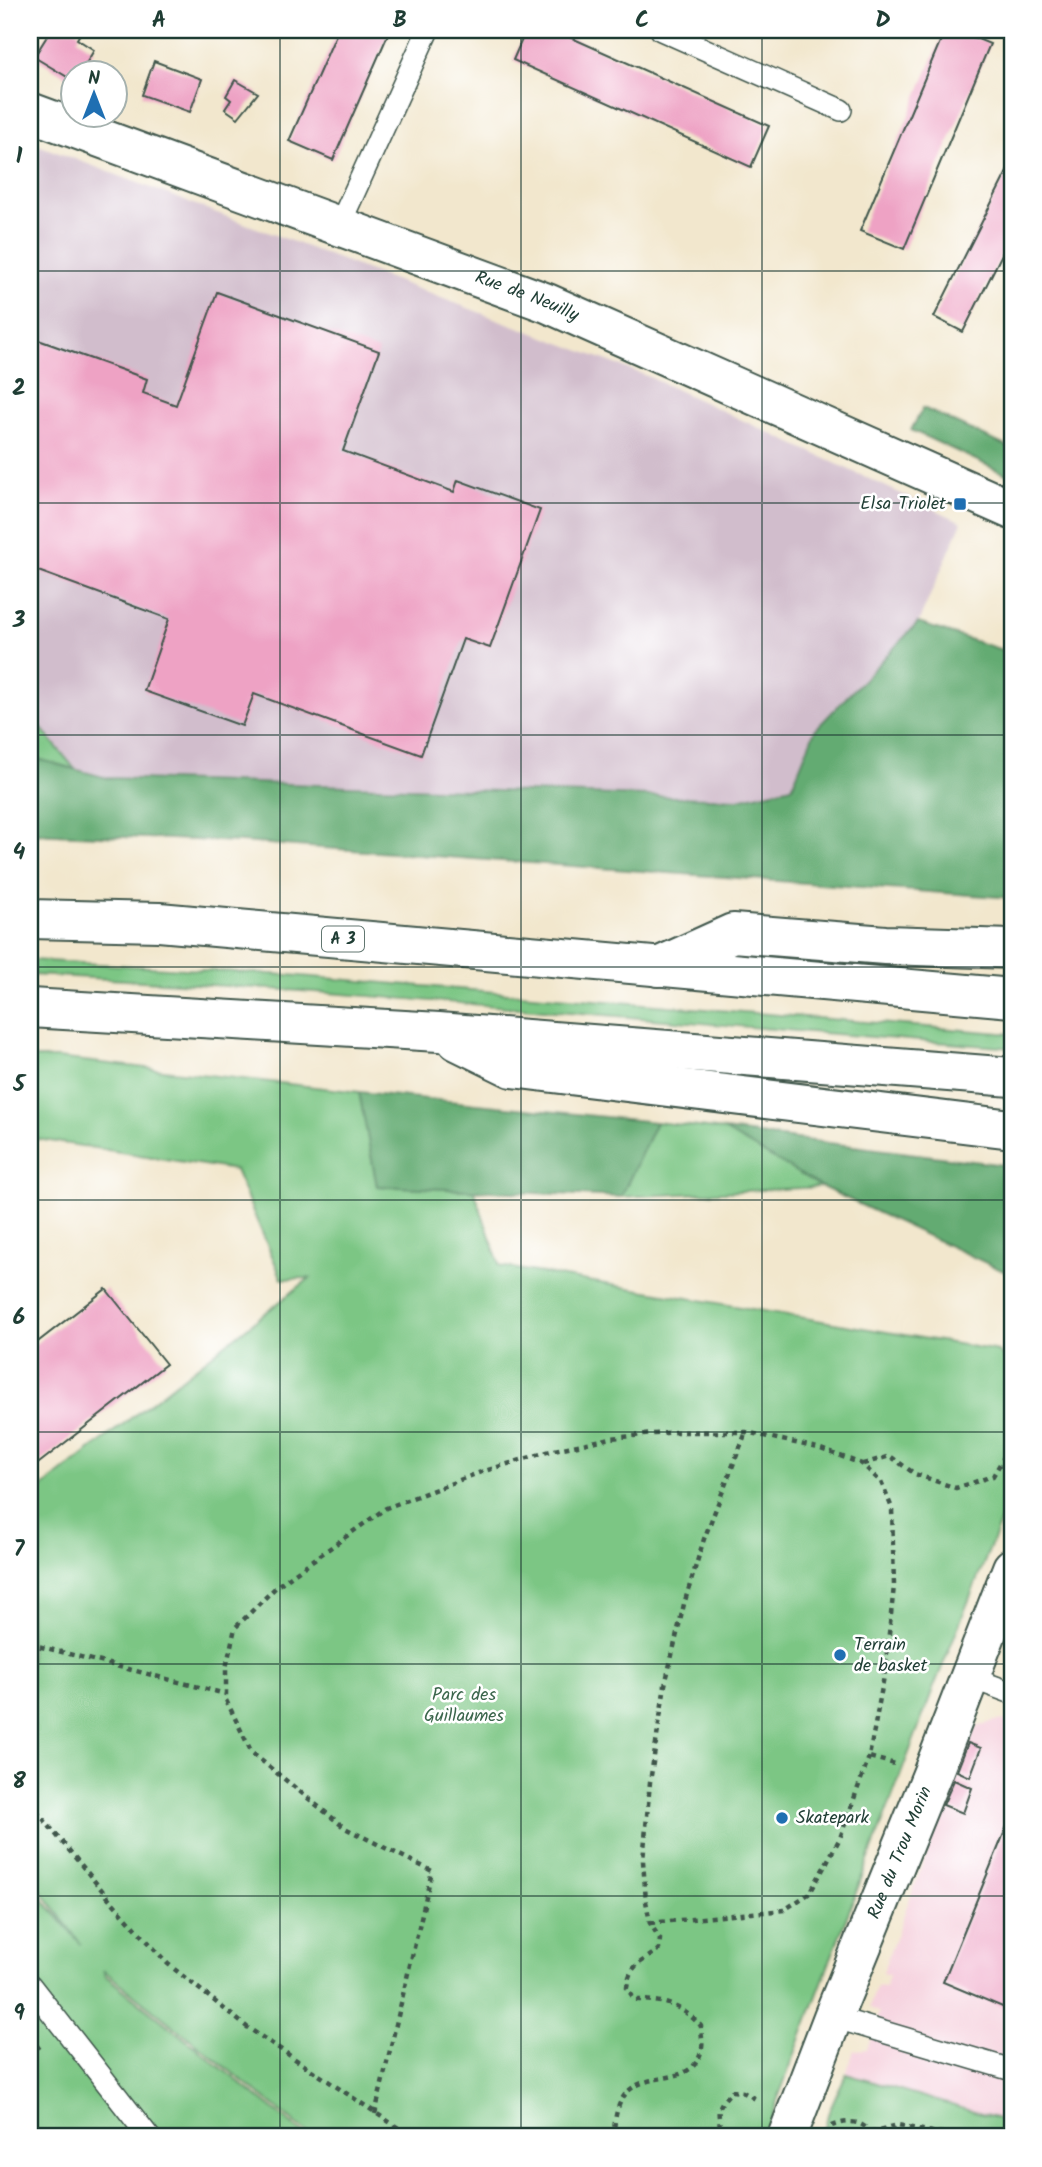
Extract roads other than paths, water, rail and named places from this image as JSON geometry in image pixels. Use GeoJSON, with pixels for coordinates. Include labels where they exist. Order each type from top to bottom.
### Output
{"type":"FeatureCollection","features":[{"type":"Feature","properties":{"kind":"main road","name":"Rue de Neuilly"},"geometry":{"type":"LineString","coordinates":[[30,112],[547,303],[1012,510]]}},
{"type":"Feature","properties":{"kind":"main road","name":"A 3"},"geometry":{"type":"LineString","coordinates":[[30,919],[159,922],[1012,998]]}},
{"type":"Feature","properties":{"kind":"main road"},"geometry":{"type":"LineString","coordinates":[[656,968],[733,933],[885,945],[1012,949]]}},
{"type":"Feature","properties":{"kind":"main road"},"geometry":{"type":"LineString","coordinates":[[30,1008],[439,1032],[1012,1077]]}},
{"type":"Feature","properties":{"kind":"main road"},"geometry":{"type":"LineString","coordinates":[[439,1032],[512,1068],[1012,1129]]}},
{"type":"Feature","properties":{"kind":"main road","name":"Rue du Trou Morin"},"geometry":{"type":"LineString","coordinates":[[788,2134],[1012,1567]]}},
{"type":"Feature","properties":{"kind":"lane"},"geometry":{"type":"LineString","coordinates":[[339,226],[428,30]]}},
{"type":"Feature","properties":{"kind":"lane"},"geometry":{"type":"LineString","coordinates":[[661,30],[841,110]]}},
{"type":"Feature","properties":{"kind":"lane"},"geometry":{"type":"LineString","coordinates":[[969,1677],[1012,1693]]}},
{"type":"Feature","properties":{"kind":"lane"},"geometry":{"type":"LineString","coordinates":[[30,1985],[149,2137]]}},
{"type":"Feature","properties":{"kind":"lane"},"geometry":{"type":"LineString","coordinates":[[833,2017],[1012,2070]]}},
{"type":"Feature","properties":{"kind":"place","name":"Elsa Triolet"},"geometry":{"type":"Point","coordinates":[960,504]}},
{"type":"Feature","properties":{"kind":"place","name":"Terrain de basket"},"geometry":{"type":"Point","coordinates":[840,1655]}},
{"type":"Feature","properties":{"kind":"place","name":"Skatepark"},"geometry":{"type":"Point","coordinates":[782,1818]}},
{"type":"Feature","properties":{"kind":"park label","name":"Parc des Guillaumes"},"geometry":{"type":"Point","coordinates":[464,1705]}}]}
